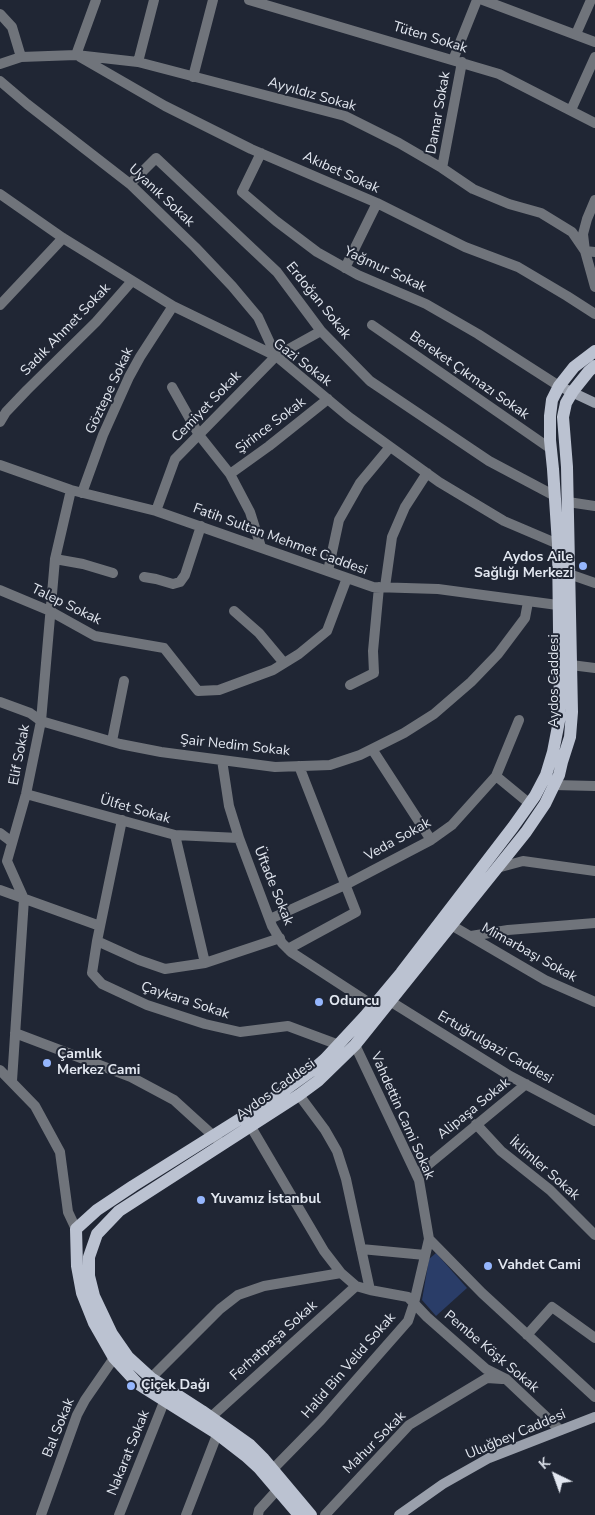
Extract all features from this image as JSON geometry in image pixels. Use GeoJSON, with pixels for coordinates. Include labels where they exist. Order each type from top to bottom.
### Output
{"type":"FeatureCollection","features":[{"type":"Feature","properties":{"kind":"main road","name":"Aydos Caddesi"},"geometry":{"type":"LineString","coordinates":[[311,1515],[273,1469],[250,1445],[216,1425],[151,1378],[128,1357],[112,1334],[94,1296],[90,1284],[89,1257],[96,1236],[111,1218],[295,1084],[339,1045],[451,925],[533,823],[554,786],[570,737],[572,712],[571,666],[558,544],[550,416],[552,400],[559,386],[574,367],[595,351]]}},
{"type":"Feature","properties":{"kind":"main road","name":"Aydos Caddesi"},"geometry":{"type":"LineString","coordinates":[[299,1515],[278,1489],[216,1425],[164,1402],[137,1383],[114,1358],[94,1323],[82,1292],[77,1266],[78,1230],[96,1210],[133,1186],[218,1140],[251,1127],[318,1081],[355,1045],[382,1001],[530,804],[546,775],[554,752],[560,725],[564,606],[569,574],[567,467],[563,417],[566,403],[573,391],[589,370],[595,366]]}},
{"type":"Feature","properties":{"kind":"main road"},"geometry":{"type":"LineString","coordinates":[[93,1226],[96,1236],[86,1244],[80,1242],[78,1230],[93,1226]]}},
{"type":"Feature","properties":{"kind":"street"},"geometry":{"type":"LineString","coordinates":[[76,55],[96,0]]}},
{"type":"Feature","properties":{"kind":"street"},"geometry":{"type":"LineString","coordinates":[[138,62],[154,0]]}},
{"type":"Feature","properties":{"kind":"street"},"geometry":{"type":"LineString","coordinates":[[193,77],[212,0]]}},
{"type":"Feature","properties":{"kind":"street","name":"Tüten Sokak"},"geometry":{"type":"LineString","coordinates":[[251,0],[499,74],[595,123]]}},
{"type":"Feature","properties":{"kind":"street","name":"Damar Sokak"},"geometry":{"type":"LineString","coordinates":[[442,168],[458,61],[477,0]]}},
{"type":"Feature","properties":{"kind":"street"},"geometry":{"type":"LineString","coordinates":[[483,0],[595,42]]}},
{"type":"Feature","properties":{"kind":"street"},"geometry":{"type":"LineString","coordinates":[[576,34],[590,0]]}},
{"type":"Feature","properties":{"kind":"street"},"geometry":{"type":"LineString","coordinates":[[0,14],[12,27],[21,57]]}},
{"type":"Feature","properties":{"kind":"street","name":"Ayyıldız Sokak"},"geometry":{"type":"LineString","coordinates":[[0,64],[21,57],[76,55],[138,62],[345,116],[442,168],[473,189],[509,204],[541,213],[572,232],[590,251]]}},
{"type":"Feature","properties":{"kind":"street","name":"Akıbet Sokak"},"geometry":{"type":"LineString","coordinates":[[76,55],[164,106],[261,153],[377,204],[465,246],[518,267],[595,314]]}},
{"type":"Feature","properties":{"kind":"street"},"geometry":{"type":"LineString","coordinates":[[571,110],[595,57]]}},
{"type":"Feature","properties":{"kind":"street","name":"Uyanık Sokak"},"geometry":{"type":"LineString","coordinates":[[0,81],[130,184],[195,247],[232,286],[258,318],[276,356]]}},
{"type":"Feature","properties":{"kind":"street","name":"Yağmur Sokak"},"geometry":{"type":"LineString","coordinates":[[261,153],[242,192],[276,221],[317,252],[358,275],[426,304],[478,334],[559,386]]}},
{"type":"Feature","properties":{"kind":"street","name":"Erdoğan Sokak"},"geometry":{"type":"LineString","coordinates":[[130,184],[156,158],[278,272],[321,331],[370,381],[489,461],[555,496]]}},
{"type":"Feature","properties":{"kind":"street","name":"Gazi Sokak"},"geometry":{"type":"LineString","coordinates":[[0,194],[63,238],[173,306],[276,356],[328,399],[427,473],[504,521],[558,544]]}},
{"type":"Feature","properties":{"kind":"street"},"geometry":{"type":"LineString","coordinates":[[595,200],[583,234],[590,251],[595,287]]}},
{"type":"Feature","properties":{"kind":"street"},"geometry":{"type":"LineString","coordinates":[[345,268],[377,204]]}},
{"type":"Feature","properties":{"kind":"street"},"geometry":{"type":"LineString","coordinates":[[0,305],[63,238]]}},
{"type":"Feature","properties":{"kind":"street","name":"Sadık Ahmet Sokak"},"geometry":{"type":"LineString","coordinates":[[0,422],[6,412],[33,383],[96,322],[132,281]]}},
{"type":"Feature","properties":{"kind":"street","name":"Göztepe Sokak"},"geometry":{"type":"LineString","coordinates":[[82,493],[103,435],[129,377],[173,306]]}},
{"type":"Feature","properties":{"kind":"street","name":"Bereket Çıkmazı Sokak"},"geometry":{"type":"LineString","coordinates":[[372,325],[551,450]]}},
{"type":"Feature","properties":{"kind":"street","name":"Cemiyet Sokak"},"geometry":{"type":"LineString","coordinates":[[156,511],[175,459],[276,356],[321,331]]}},
{"type":"Feature","properties":{"kind":"street"},"geometry":{"type":"LineString","coordinates":[[559,386],[595,403]]}},
{"type":"Feature","properties":{"kind":"street"},"geometry":{"type":"LineString","coordinates":[[172,387],[199,435],[230,474],[250,512],[261,547]]}},
{"type":"Feature","properties":{"kind":"street","name":"Şirince Sokak"},"geometry":{"type":"LineString","coordinates":[[230,474],[328,399]]}},
{"type":"Feature","properties":{"kind":"street"},"geometry":{"type":"LineString","coordinates":[[328,571],[339,520],[360,483],[390,447]]}},
{"type":"Feature","properties":{"kind":"street","name":"Fatih Sultan Mehmet Caddesi"},"geometry":{"type":"LineString","coordinates":[[0,465],[71,490],[156,511],[373,587],[438,589],[564,606]]}},
{"type":"Feature","properties":{"kind":"street"},"geometry":{"type":"LineString","coordinates":[[350,685],[374,672],[374,651],[382,587],[392,537],[405,507],[427,473]]}},
{"type":"Feature","properties":{"kind":"street","name":"Elif Sokak"},"geometry":{"type":"LineString","coordinates":[[12,1081],[24,899],[7,861],[26,794],[41,721],[54,559],[71,490]]}},
{"type":"Feature","properties":{"kind":"street"},"geometry":{"type":"LineString","coordinates":[[568,502],[595,506]]}},
{"type":"Feature","properties":{"kind":"street"},"geometry":{"type":"LineString","coordinates":[[144,577],[173,584],[182,579],[201,526]]}},
{"type":"Feature","properties":{"kind":"street"},"geometry":{"type":"LineString","coordinates":[[54,559],[83,564],[113,573]]}},
{"type":"Feature","properties":{"kind":"street"},"geometry":{"type":"LineString","coordinates":[[569,574],[595,582]]}},
{"type":"Feature","properties":{"kind":"street","name":"Talep Sokak"},"geometry":{"type":"LineString","coordinates":[[0,590],[50,611],[95,636],[164,648],[198,690],[219,690],[273,670],[299,654],[327,630],[347,578]]}},
{"type":"Feature","properties":{"kind":"street","name":"Şair Nedim Sokak"},"geometry":{"type":"LineString","coordinates":[[0,702],[30,713],[41,721],[112,741],[161,752],[275,767],[330,764],[360,755],[404,733],[434,714],[471,682],[498,654],[525,618],[528,602]]}},
{"type":"Feature","properties":{"kind":"street"},"geometry":{"type":"LineString","coordinates":[[234,611],[259,633],[284,663]]}},
{"type":"Feature","properties":{"kind":"street"},"geometry":{"type":"LineString","coordinates":[[571,666],[595,668]]}},
{"type":"Feature","properties":{"kind":"street"},"geometry":{"type":"LineString","coordinates":[[112,741],[124,681]]}},
{"type":"Feature","properties":{"kind":"street","name":"Veda Sokak"},"geometry":{"type":"LineString","coordinates":[[270,919],[345,885],[431,840],[452,825],[496,776],[519,720]]}},
{"type":"Feature","properties":{"kind":"street"},"geometry":{"type":"LineString","coordinates":[[372,749],[431,840]]}},
{"type":"Feature","properties":{"kind":"street","name":"Üftade Sokak"},"geometry":{"type":"LineString","coordinates":[[222,760],[229,806],[239,838],[270,919],[280,938],[288,949],[382,1001]]}},
{"type":"Feature","properties":{"kind":"street"},"geometry":{"type":"LineString","coordinates":[[288,949],[356,912],[299,766]]}},
{"type":"Feature","properties":{"kind":"street"},"geometry":{"type":"LineString","coordinates":[[496,776],[530,804]]}},
{"type":"Feature","properties":{"kind":"street"},"geometry":{"type":"LineString","coordinates":[[554,786],[595,786]]}},
{"type":"Feature","properties":{"kind":"street","name":"Ülfet Sokak"},"geometry":{"type":"LineString","coordinates":[[26,794],[175,835],[239,838]]}},
{"type":"Feature","properties":{"kind":"street","name":"Çaykara Sokak"},"geometry":{"type":"LineString","coordinates":[[122,820],[92,973],[102,984],[147,1005],[205,1024],[240,1032],[288,1026],[339,1045]]}},
{"type":"Feature","properties":{"kind":"street"},"geometry":{"type":"LineString","coordinates":[[0,833],[12,842]]}},
{"type":"Feature","properties":{"kind":"street"},"geometry":{"type":"LineString","coordinates":[[175,835],[205,963]]}},
{"type":"Feature","properties":{"kind":"street"},"geometry":{"type":"LineString","coordinates":[[497,868],[523,861],[595,871]]}},
{"type":"Feature","properties":{"kind":"street"},"geometry":{"type":"LineString","coordinates":[[0,890],[100,926]]}},
{"type":"Feature","properties":{"kind":"street"},"geometry":{"type":"LineString","coordinates":[[471,936],[508,930],[595,923]]}},
{"type":"Feature","properties":{"kind":"street","name":"Mimarbaşı Sokak"},"geometry":{"type":"LineString","coordinates":[[451,925],[545,980],[595,1002]]}},
{"type":"Feature","properties":{"kind":"street"},"geometry":{"type":"LineString","coordinates":[[97,941],[139,960],[165,968],[205,963],[280,938]]}},
{"type":"Feature","properties":{"kind":"street","name":"Ertuğrulgazi Caddesi"},"geometry":{"type":"LineString","coordinates":[[382,1001],[504,1072],[595,1121]]}},
{"type":"Feature","properties":{"kind":"street"},"geometry":{"type":"LineString","coordinates":[[15,1033],[131,1077],[174,1100],[218,1140]]}},
{"type":"Feature","properties":{"kind":"street","name":"Vahdettin Cami Sokak"},"geometry":{"type":"LineString","coordinates":[[355,1045],[419,1180],[429,1239]]}},
{"type":"Feature","properties":{"kind":"street"},"geometry":{"type":"LineString","coordinates":[[0,1070],[35,1106],[60,1152],[68,1212],[78,1230]]}},
{"type":"Feature","properties":{"kind":"street","name":"Alipaşa Sokak"},"geometry":{"type":"LineString","coordinates":[[416,1174],[526,1084]]}},
{"type":"Feature","properties":{"kind":"street"},"geometry":{"type":"LineString","coordinates":[[299,1095],[325,1130],[337,1151],[346,1179],[370,1290]]}},
{"type":"Feature","properties":{"kind":"street","name":"İklimler Sokak"},"geometry":{"type":"LineString","coordinates":[[476,1124],[501,1150],[593,1228]]}},
{"type":"Feature","properties":{"kind":"street","name":"Pembe Köşk Sokak"},"geometry":{"type":"LineString","coordinates":[[251,1127],[324,1251],[341,1273],[356,1286],[408,1297],[486,1369],[506,1379],[560,1430]]}},
{"type":"Feature","properties":{"kind":"street"},"geometry":{"type":"LineString","coordinates":[[429,1239],[482,1293],[595,1397]]}},
{"type":"Feature","properties":{"kind":"street","name":"Halid Bin Velid Sokak"},"geometry":{"type":"LineString","coordinates":[[273,1469],[321,1420],[408,1321],[429,1239]]}},
{"type":"Feature","properties":{"kind":"street"},"geometry":{"type":"LineString","coordinates":[[362,1248],[425,1255]]}},
{"type":"Feature","properties":{"kind":"street"},"geometry":{"type":"LineString","coordinates":[[151,1378],[220,1309],[238,1295],[264,1286],[341,1273]]}},
{"type":"Feature","properties":{"kind":"street","name":"Ferhatpaşa Sokak"},"geometry":{"type":"LineString","coordinates":[[216,1425],[356,1286]]}},
{"type":"Feature","properties":{"kind":"street"},"geometry":{"type":"LineString","coordinates":[[527,1335],[552,1307],[595,1338]]}},
{"type":"Feature","properties":{"kind":"street","name":"Bal Sokak"},"geometry":{"type":"LineString","coordinates":[[41,1515],[77,1415],[114,1358]]}},
{"type":"Feature","properties":{"kind":"street","name":"Mahur Sokak"},"geometry":{"type":"LineString","coordinates":[[325,1515],[409,1425],[487,1378],[506,1379]]}},
{"type":"Feature","properties":{"kind":"street","name":"Nakarat Sokak"},"geometry":{"type":"LineString","coordinates":[[120,1515],[164,1402]]}},
{"type":"Feature","properties":{"kind":"street","name":"Uluğbey Caddesi"},"geometry":{"type":"LineString","coordinates":[[399,1515],[443,1484],[490,1458],[595,1417]]}},
{"type":"Feature","properties":{"kind":"street"},"geometry":{"type":"LineString","coordinates":[[186,1515],[216,1425]]}},
{"type":"Feature","properties":{"kind":"street"},"geometry":{"type":"LineString","coordinates":[[258,1515],[278,1489]]}},
{"type":"Feature","properties":{"kind":"shaded area"},"geometry":{"type":"Polygon","coordinates":[[[436,1253],[467,1288],[436,1316],[422,1300],[429,1259],[436,1253]]]}},
{"type":"Feature","properties":{"kind":"place","name":"Aydos Aile Sağlığı Merkezi"},"geometry":{"type":"Point","coordinates":[583,566]}},
{"type":"Feature","properties":{"kind":"place","name":"Oduncu"},"geometry":{"type":"Point","coordinates":[319,1002]}},
{"type":"Feature","properties":{"kind":"place","name":"Çamlık Merkez Cami"},"geometry":{"type":"Point","coordinates":[47,1063]}},
{"type":"Feature","properties":{"kind":"place","name":"Yuvamız İstanbul"},"geometry":{"type":"Point","coordinates":[201,1200]}},
{"type":"Feature","properties":{"kind":"place","name":"Vahdet Cami"},"geometry":{"type":"Point","coordinates":[488,1266]}},
{"type":"Feature","properties":{"kind":"place","name":"Çiçek Dağı"},"geometry":{"type":"Point","coordinates":[131,1386]}}]}
